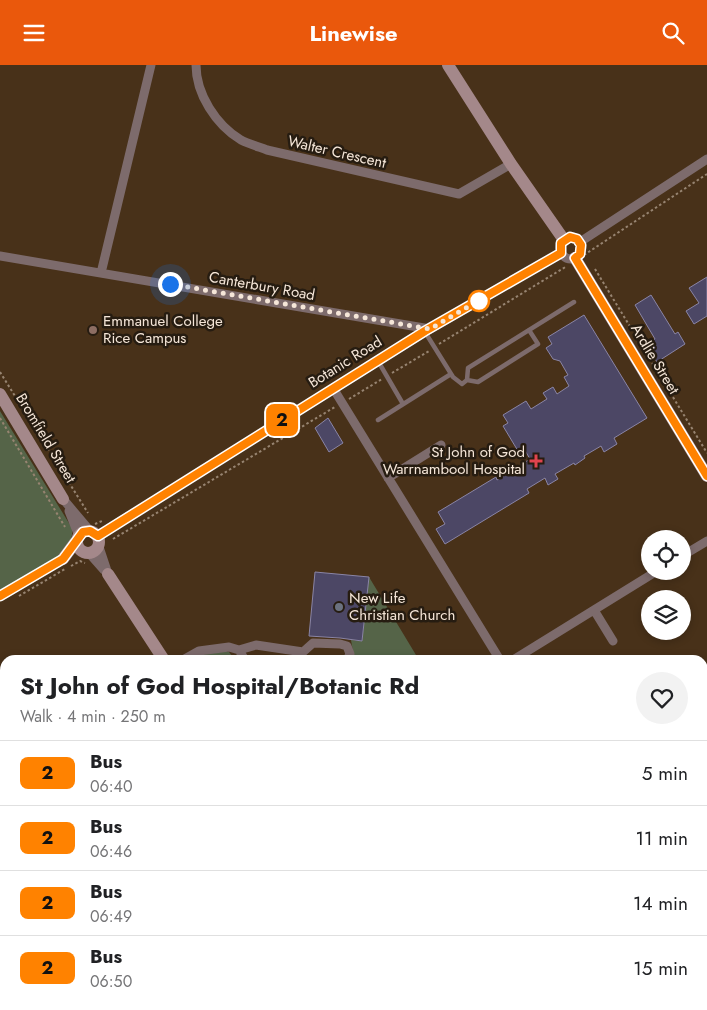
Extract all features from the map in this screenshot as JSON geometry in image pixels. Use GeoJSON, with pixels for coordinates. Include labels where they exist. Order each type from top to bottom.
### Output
{"type":"FeatureCollection","features":[{"type":"Feature","properties":{"kind":"street"},"geometry":{"type":"LineString","coordinates":[[101,273],[150,65]]}},
{"type":"Feature","properties":{"kind":"street","name":"Walter Crescent"},"geometry":{"type":"LineString","coordinates":[[196,65],[199,85],[214,115],[227,129],[242,140],[267,150],[459,194],[511,164]]}},
{"type":"Feature","properties":{"kind":"street"},"geometry":{"type":"LineString","coordinates":[[448,65],[511,164],[564,240]]}},
{"type":"Feature","properties":{"kind":"street"},"geometry":{"type":"LineString","coordinates":[[580,242],[707,159]]}},
{"type":"Feature","properties":{"kind":"street"},"geometry":{"type":"LineString","coordinates":[[570,237],[580,242],[581,251],[576,259],[566,258],[561,253],[560,246],[564,240],[570,237]]}},
{"type":"Feature","properties":{"kind":"street","name":"Botanic Road"},"geometry":{"type":"LineString","coordinates":[[0,596],[68,562],[88,542],[333,388],[427,330],[561,253]]}},
{"type":"Feature","properties":{"kind":"street","name":"Canterbury Road"},"geometry":{"type":"LineString","coordinates":[[0,256],[427,330]]}},
{"type":"Feature","properties":{"kind":"street","name":"Ardlie Street"},"geometry":{"type":"LineString","coordinates":[[576,259],[707,476]]}},
{"type":"Feature","properties":{"kind":"street"},"geometry":{"type":"LineString","coordinates":[[333,388],[497,655]]}},
{"type":"Feature","properties":{"kind":"street","name":"Bromfield Street"},"geometry":{"type":"LineString","coordinates":[[0,394],[88,542],[161,655]]}},
{"type":"Feature","properties":{"kind":"street"},"geometry":{"type":"LineString","coordinates":[[388,478],[441,445]]}},
{"type":"Feature","properties":{"kind":"street"},"geometry":{"type":"LineString","coordinates":[[691,551],[707,541]]}},
{"type":"Feature","properties":{"kind":"street"},"geometry":{"type":"LineString","coordinates":[[521,655],[642,580]]}},
{"type":"Feature","properties":{"kind":"street"},"geometry":{"type":"LineString","coordinates":[[594,610],[613,641]]}},
{"type":"Feature","properties":{"kind":"street"},"geometry":{"type":"LineString","coordinates":[[304,655],[313,643],[347,646],[350,655]]}},
{"type":"Feature","properties":{"kind":"street"},"geometry":{"type":"LineString","coordinates":[[192,655],[199,651],[229,647],[239,650],[256,645],[299,655]]}},
{"type":"Feature","properties":{"kind":"street"},"geometry":{"type":"LineString","coordinates":[[239,650],[242,655]]}},
{"type":"Feature","properties":{"kind":"lane"},"geometry":{"type":"LineString","coordinates":[[427,330],[453,377],[462,384],[467,380],[468,368],[574,302]]}},
{"type":"Feature","properties":{"kind":"lane"},"geometry":{"type":"LineString","coordinates":[[467,380],[478,382],[538,344],[529,330]]}},
{"type":"Feature","properties":{"kind":"lane"},"geometry":{"type":"LineString","coordinates":[[378,361],[403,404]]}},
{"type":"Feature","properties":{"kind":"lane"},"geometry":{"type":"LineString","coordinates":[[378,420],[452,374]]}},
{"type":"Feature","properties":{"kind":"path"},"geometry":{"type":"LineString","coordinates":[[113,539],[435,347],[707,174]]}},
{"type":"Feature","properties":{"kind":"path"},"geometry":{"type":"LineString","coordinates":[[594,268],[707,453]]}},
{"type":"Feature","properties":{"kind":"path"},"geometry":{"type":"LineString","coordinates":[[0,372],[88,513]]}},
{"type":"Feature","properties":{"kind":"path"},"geometry":{"type":"LineString","coordinates":[[0,419],[65,527]]}},
{"type":"Feature","properties":{"kind":"path"},"geometry":{"type":"LineString","coordinates":[[16,597],[68,562]]}},
{"type":"Feature","properties":{"kind":"green space"},"geometry":{"type":"Polygon","coordinates":[[[0,411],[72,528],[72,536],[67,547],[54,559],[0,590],[0,411]]]}},
{"type":"Feature","properties":{"kind":"green space"},"geometry":{"type":"Polygon","coordinates":[[[369,577],[416,655],[354,655],[351,640],[362,641],[369,577]]]}},
{"type":"Feature","properties":{"kind":"green space"},"geometry":{"type":"Polygon","coordinates":[[[207,652],[229,652],[231,655],[201,655],[207,652]]]}},
{"type":"Feature","properties":{"kind":"building"},"geometry":{"type":"Polygon","coordinates":[[[707,277],[707,316],[694,324],[686,311],[699,303],[689,288],[707,277]]]}},
{"type":"Feature","properties":{"kind":"building"},"geometry":{"type":"Polygon","coordinates":[[[651,295],[675,334],[678,332],[685,344],[657,362],[646,345],[655,339],[635,305],[651,295]]]}},
{"type":"Feature","properties":{"kind":"building"},"geometry":{"type":"Polygon","coordinates":[[[584,315],[647,418],[614,438],[617,444],[604,452],[601,446],[584,456],[585,458],[575,465],[574,463],[555,474],[558,479],[548,485],[545,478],[527,489],[529,493],[445,544],[436,529],[445,524],[438,512],[496,477],[497,480],[530,459],[523,447],[518,451],[503,426],[508,423],[503,415],[526,401],[531,409],[547,399],[543,393],[553,387],[557,394],[569,386],[564,377],[568,375],[560,361],[553,359],[546,348],[552,344],[548,337],[584,315]]]}},
{"type":"Feature","properties":{"kind":"building"},"geometry":{"type":"Polygon","coordinates":[[[328,418],[343,443],[329,452],[315,428],[328,418]]]}},
{"type":"Feature","properties":{"kind":"building","name":"New Life Christian Church"},"geometry":{"type":"Polygon","coordinates":[[[315,572],[369,577],[362,641],[309,636],[315,572]]]}},
{"type":"Feature","properties":{"kind":"bus line","name":"2"},"geometry":{"type":"LineString","coordinates":[[0,596],[63,559],[78,536],[83,532],[90,531],[98,536],[425,331],[561,253],[561,243],[570,237],[580,242],[582,248],[578,257],[575,258],[707,476]]}},
{"type":"Feature","properties":{"kind":"place","name":"Emmanuel College Rice Campus"},"geometry":{"type":"Point","coordinates":[93,330]}},
{"type":"Feature","properties":{"kind":"place","name":"St John of God Warrnambool Hospital"},"geometry":{"type":"Point","coordinates":[536,461]}},
{"type":"Feature","properties":{"kind":"place","name":"New Life Christian Church"},"geometry":{"type":"Point","coordinates":[339,607]}},
{"type":"Feature","properties":{"kind":"route"},"geometry":{"type":"LineString","coordinates":[[170,284],[430,329],[481,299],[479,301]]}}]}
